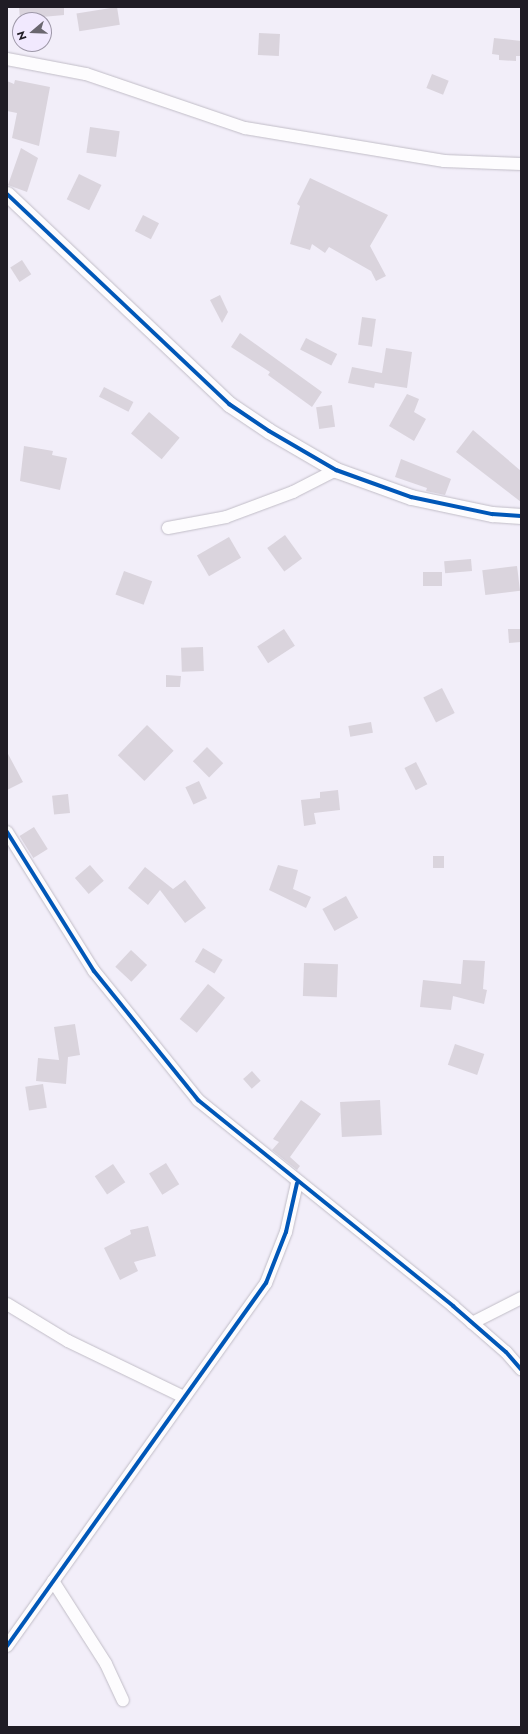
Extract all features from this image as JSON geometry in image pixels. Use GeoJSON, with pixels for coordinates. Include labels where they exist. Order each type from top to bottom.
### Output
{"type":"FeatureCollection","features":[{"type":"Feature","properties":{"kind":"street"},"geometry":{"type":"LineString","coordinates":[[7,59],[86,74],[245,128],[444,161],[521,164]]}},
{"type":"Feature","properties":{"kind":"street"},"geometry":{"type":"LineString","coordinates":[[7,194],[229,404],[336,470],[411,497],[492,514],[521,516]]}},
{"type":"Feature","properties":{"kind":"street"},"geometry":{"type":"LineString","coordinates":[[168,528],[226,517],[293,492],[336,470]]}},
{"type":"Feature","properties":{"kind":"street"},"geometry":{"type":"LineString","coordinates":[[7,832],[94,971],[198,1100],[297,1183],[472,1322],[521,1369]]}},
{"type":"Feature","properties":{"kind":"street"},"geometry":{"type":"LineString","coordinates":[[7,1646],[266,1283],[286,1232],[297,1183]]}},
{"type":"Feature","properties":{"kind":"street"},"geometry":{"type":"LineString","coordinates":[[472,1322],[521,1298]]}},
{"type":"Feature","properties":{"kind":"street"},"geometry":{"type":"LineString","coordinates":[[7,1304],[68,1341],[184,1397]]}},
{"type":"Feature","properties":{"kind":"street"},"geometry":{"type":"LineString","coordinates":[[53,1581],[106,1664],[122,1700]]}},
{"type":"Feature","properties":{"kind":"building"},"geometry":{"type":"Polygon","coordinates":[[[19,7],[64,7],[64,15],[52,16],[52,12],[19,12],[19,7]]]}},
{"type":"Feature","properties":{"kind":"building"},"geometry":{"type":"Polygon","coordinates":[[[117,7],[120,25],[79,31],[77,13],[117,7]]]}},
{"type":"Feature","properties":{"kind":"building"},"geometry":{"type":"Polygon","coordinates":[[[259,33],[280,34],[279,56],[258,55],[259,33]]]}},
{"type":"Feature","properties":{"kind":"building"},"geometry":{"type":"Polygon","coordinates":[[[494,38],[521,41],[521,56],[516,56],[516,61],[499,60],[499,55],[492,54],[494,38]]]}},
{"type":"Feature","properties":{"kind":"building"},"geometry":{"type":"Polygon","coordinates":[[[432,74],[449,81],[443,95],[426,88],[432,74]]]}},
{"type":"Feature","properties":{"kind":"building"},"geometry":{"type":"Polygon","coordinates":[[[15,80],[50,87],[39,146],[12,138],[17,113],[7,111],[7,81],[14,84],[15,80]]]}},
{"type":"Feature","properties":{"kind":"building"},"geometry":{"type":"Polygon","coordinates":[[[90,127],[120,131],[116,157],[86,153],[90,127]]]}},
{"type":"Feature","properties":{"kind":"building"},"geometry":{"type":"Polygon","coordinates":[[[21,148],[38,158],[27,192],[8,185],[21,148]]]}},
{"type":"Feature","properties":{"kind":"building"},"geometry":{"type":"Polygon","coordinates":[[[79,174],[101,185],[89,210],[67,199],[79,174]]]}},
{"type":"Feature","properties":{"kind":"building"},"geometry":{"type":"Polygon","coordinates":[[[310,178],[388,215],[370,246],[386,276],[376,281],[371,271],[329,247],[325,253],[312,244],[310,250],[290,244],[300,206],[297,204],[310,178]]]}},
{"type":"Feature","properties":{"kind":"building"},"geometry":{"type":"Polygon","coordinates":[[[143,215],[159,223],[151,239],[135,231],[143,215]]]}},
{"type":"Feature","properties":{"kind":"building"},"geometry":{"type":"Polygon","coordinates":[[[22,260],[31,274],[20,282],[10,268],[22,260]]]}},
{"type":"Feature","properties":{"kind":"building"},"geometry":{"type":"Polygon","coordinates":[[[220,295],[228,312],[222,323],[210,300],[220,295]]]}},
{"type":"Feature","properties":{"kind":"building"},"geometry":{"type":"Polygon","coordinates":[[[362,317],[376,319],[372,347],[358,345],[362,317]]]}},
{"type":"Feature","properties":{"kind":"building"},"geometry":{"type":"Polygon","coordinates":[[[240,333],[322,392],[312,407],[268,375],[270,372],[231,347],[240,333]]]}},
{"type":"Feature","properties":{"kind":"building"},"geometry":{"type":"Polygon","coordinates":[[[306,338],[337,354],[331,365],[300,350],[306,338]]]}},
{"type":"Feature","properties":{"kind":"building"},"geometry":{"type":"Polygon","coordinates":[[[386,348],[412,352],[407,388],[375,383],[374,388],[348,383],[352,367],[382,373],[386,348]]]}},
{"type":"Feature","properties":{"kind":"building"},"geometry":{"type":"Polygon","coordinates":[[[104,387],[133,402],[128,412],[99,397],[104,387]]]}},
{"type":"Feature","properties":{"kind":"building"},"geometry":{"type":"Polygon","coordinates":[[[407,394],[419,399],[414,412],[426,419],[414,441],[389,426],[407,394]]]}},
{"type":"Feature","properties":{"kind":"building"},"geometry":{"type":"Polygon","coordinates":[[[332,405],[335,427],[319,429],[316,407],[332,405]]]}},
{"type":"Feature","properties":{"kind":"building"},"geometry":{"type":"Polygon","coordinates":[[[149,412],[180,438],[162,459],[131,433],[149,412]]]}},
{"type":"Feature","properties":{"kind":"building"},"geometry":{"type":"Polygon","coordinates":[[[473,430],[521,471],[521,502],[456,452],[473,430]]]}},
{"type":"Feature","properties":{"kind":"building"},"geometry":{"type":"Polygon","coordinates":[[[24,446],[53,451],[52,455],[67,458],[60,490],[20,481],[24,446]]]}},
{"type":"Feature","properties":{"kind":"building"},"geometry":{"type":"Polygon","coordinates":[[[401,459],[451,479],[445,495],[426,491],[427,488],[395,477],[401,459]]]}},
{"type":"Feature","properties":{"kind":"building"},"geometry":{"type":"Polygon","coordinates":[[[285,535],[302,558],[284,571],[267,548],[285,535]]]}},
{"type":"Feature","properties":{"kind":"building"},"geometry":{"type":"Polygon","coordinates":[[[229,537],[241,558],[209,576],[197,556],[229,537]]]}},
{"type":"Feature","properties":{"kind":"building"},"geometry":{"type":"Polygon","coordinates":[[[471,559],[472,571],[445,573],[444,561],[471,559]]]}},
{"type":"Feature","properties":{"kind":"building"},"geometry":{"type":"Polygon","coordinates":[[[517,566],[520,591],[485,595],[482,570],[517,566]]]}},
{"type":"Feature","properties":{"kind":"building"},"geometry":{"type":"Polygon","coordinates":[[[124,571],[152,581],[144,605],[115,594],[124,571]]]}},
{"type":"Feature","properties":{"kind":"building"},"geometry":{"type":"Polygon","coordinates":[[[423,572],[442,572],[442,586],[423,586],[423,572]]]}},
{"type":"Feature","properties":{"kind":"building"},"geometry":{"type":"Polygon","coordinates":[[[284,629],[295,646],[268,663],[257,646],[284,629]]]}},
{"type":"Feature","properties":{"kind":"building"},"geometry":{"type":"Polygon","coordinates":[[[508,629],[521,629],[521,642],[509,643],[508,629]]]}},
{"type":"Feature","properties":{"kind":"building"},"geometry":{"type":"Polygon","coordinates":[[[203,647],[204,671],[182,672],[181,648],[203,647]]]}},
{"type":"Feature","properties":{"kind":"building"},"geometry":{"type":"Polygon","coordinates":[[[166,675],[181,676],[180,687],[166,687],[166,675]]]}},
{"type":"Feature","properties":{"kind":"building"},"geometry":{"type":"Polygon","coordinates":[[[442,688],[455,713],[436,722],[423,698],[442,688]]]}},
{"type":"Feature","properties":{"kind":"building"},"geometry":{"type":"Polygon","coordinates":[[[371,722],[373,733],[350,737],[348,726],[371,722]]]}},
{"type":"Feature","properties":{"kind":"building"},"geometry":{"type":"Polygon","coordinates":[[[147,725],[174,751],[144,781],[118,755],[147,725]]]}},
{"type":"Feature","properties":{"kind":"building"},"geometry":{"type":"Polygon","coordinates":[[[207,747],[223,763],[209,777],[193,761],[207,747]]]}},
{"type":"Feature","properties":{"kind":"building"},"geometry":{"type":"Polygon","coordinates":[[[7,752],[23,782],[7,790],[7,752]]]}},
{"type":"Feature","properties":{"kind":"building"},"geometry":{"type":"Polygon","coordinates":[[[416,762],[427,784],[416,790],[404,768],[416,762]]]}},
{"type":"Feature","properties":{"kind":"building"},"geometry":{"type":"Polygon","coordinates":[[[199,781],[207,798],[193,805],[185,787],[199,781]]]}},
{"type":"Feature","properties":{"kind":"building"},"geometry":{"type":"Polygon","coordinates":[[[338,790],[340,810],[314,813],[316,824],[304,826],[301,800],[320,798],[320,792],[338,790]]]}},
{"type":"Feature","properties":{"kind":"building"},"geometry":{"type":"Polygon","coordinates":[[[68,794],[70,813],[54,815],[52,796],[68,794]]]}},
{"type":"Feature","properties":{"kind":"building"},"geometry":{"type":"Polygon","coordinates":[[[34,827],[48,849],[33,858],[20,836],[34,827]]]}},
{"type":"Feature","properties":{"kind":"building"},"geometry":{"type":"Polygon","coordinates":[[[433,856],[444,856],[444,868],[433,868],[433,856]]]}},
{"type":"Feature","properties":{"kind":"building"},"geometry":{"type":"Polygon","coordinates":[[[90,865],[104,881],[89,894],[75,878],[90,865]]]}},
{"type":"Feature","properties":{"kind":"building"},"geometry":{"type":"Polygon","coordinates":[[[278,865],[298,870],[293,889],[311,897],[306,908],[269,890],[278,865]]]}},
{"type":"Feature","properties":{"kind":"building"},"geometry":{"type":"Polygon","coordinates":[[[145,867],[173,889],[185,880],[206,908],[185,923],[160,890],[148,905],[128,888],[145,867]]]}},
{"type":"Feature","properties":{"kind":"building"},"geometry":{"type":"Polygon","coordinates":[[[346,896],[358,918],[335,931],[322,909],[346,896]]]}},
{"type":"Feature","properties":{"kind":"building"},"geometry":{"type":"Polygon","coordinates":[[[203,948],[223,960],[214,974],[195,962],[203,948]]]}},
{"type":"Feature","properties":{"kind":"building"},"geometry":{"type":"Polygon","coordinates":[[[131,950],[147,965],[131,982],[115,967],[131,950]]]}},
{"type":"Feature","properties":{"kind":"building"},"geometry":{"type":"Polygon","coordinates":[[[463,960],[485,961],[483,989],[487,990],[484,1004],[453,996],[451,1010],[420,1007],[423,980],[461,984],[463,960]]]}},
{"type":"Feature","properties":{"kind":"building"},"geometry":{"type":"Polygon","coordinates":[[[304,963],[338,964],[337,997],[303,996],[304,963]]]}},
{"type":"Feature","properties":{"kind":"building"},"geometry":{"type":"Polygon","coordinates":[[[208,984],[225,998],[197,1033],[180,1019],[208,984]]]}},
{"type":"Feature","properties":{"kind":"building"},"geometry":{"type":"Polygon","coordinates":[[[75,1024],[80,1055],[68,1057],[66,1084],[36,1081],[38,1058],[59,1060],[54,1027],[75,1024]]]}},
{"type":"Feature","properties":{"kind":"building"},"geometry":{"type":"Polygon","coordinates":[[[455,1044],[484,1054],[477,1075],[448,1065],[455,1044]]]}},
{"type":"Feature","properties":{"kind":"building"},"geometry":{"type":"Polygon","coordinates":[[[252,1071],[261,1081],[252,1089],[243,1079],[252,1071]]]}},
{"type":"Feature","properties":{"kind":"building"},"geometry":{"type":"Polygon","coordinates":[[[43,1084],[47,1108],[29,1111],[25,1087],[43,1084]]]}},
{"type":"Feature","properties":{"kind":"building"},"geometry":{"type":"Polygon","coordinates":[[[301,1100],[321,1114],[290,1157],[300,1166],[297,1170],[272,1150],[279,1142],[273,1139],[301,1100]]]}},
{"type":"Feature","properties":{"kind":"building"},"geometry":{"type":"Polygon","coordinates":[[[380,1100],[382,1135],[342,1137],[340,1102],[380,1100]]]}},
{"type":"Feature","properties":{"kind":"building"},"geometry":{"type":"Polygon","coordinates":[[[166,1163],[179,1184],[162,1195],[149,1174],[166,1163]]]}},
{"type":"Feature","properties":{"kind":"building"},"geometry":{"type":"Polygon","coordinates":[[[113,1164],[125,1182],[107,1195],[95,1176],[113,1164]]]}},
{"type":"Feature","properties":{"kind":"building"},"geometry":{"type":"Polygon","coordinates":[[[148,1226],[156,1256],[134,1262],[138,1271],[120,1280],[104,1248],[131,1234],[130,1230],[148,1226]]]}},
{"type":"Feature","properties":{"kind":"cycle path"},"geometry":{"type":"LineString","coordinates":[[7,194],[229,404],[269,431],[336,470],[411,497],[492,514],[521,516]]}},
{"type":"Feature","properties":{"kind":"cycle path"},"geometry":{"type":"LineString","coordinates":[[7,832],[94,971],[198,1100],[453,1306],[506,1352],[521,1369]]}},
{"type":"Feature","properties":{"kind":"cycle path"},"geometry":{"type":"LineString","coordinates":[[7,1646],[266,1283],[286,1232],[297,1183]]}}]}
